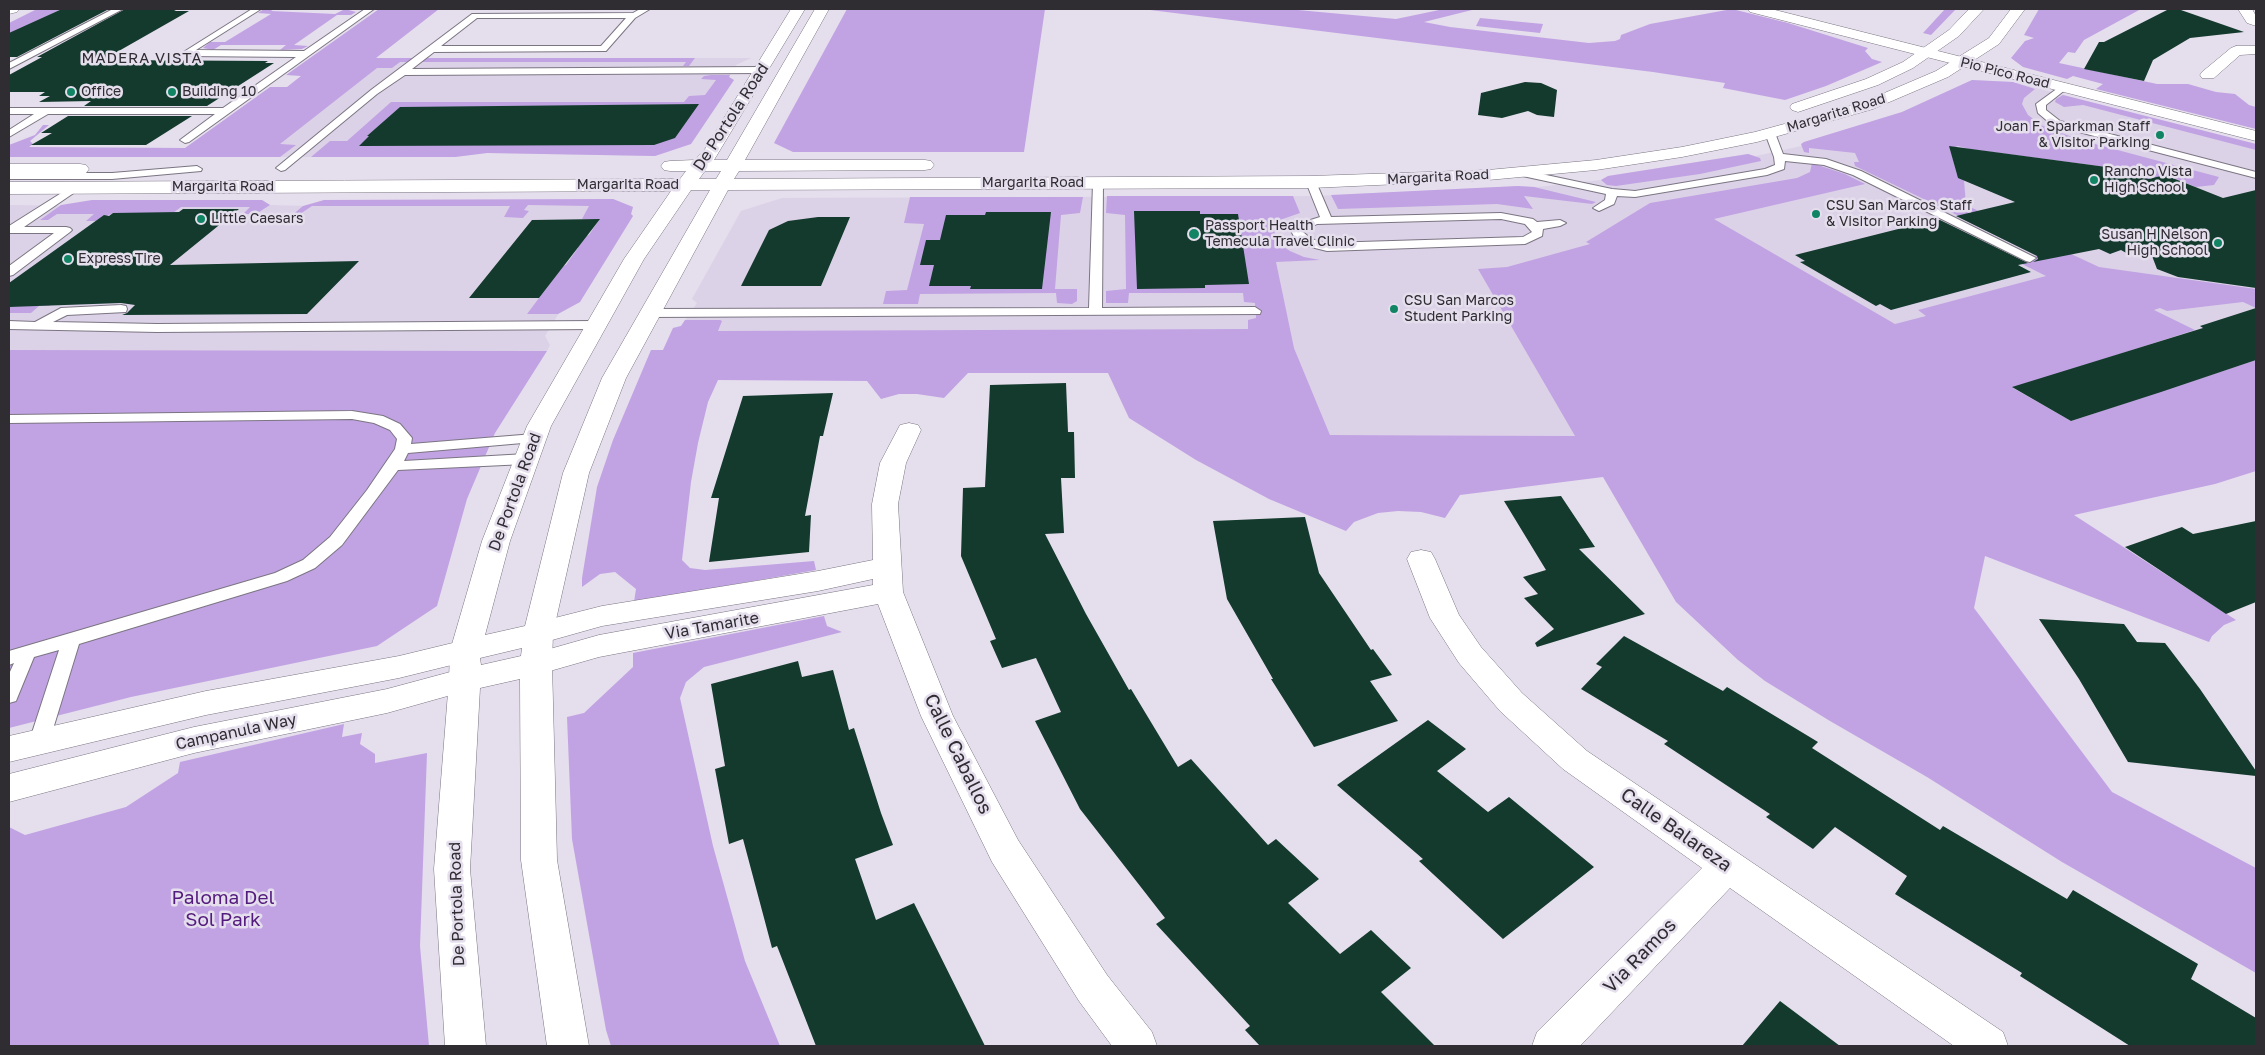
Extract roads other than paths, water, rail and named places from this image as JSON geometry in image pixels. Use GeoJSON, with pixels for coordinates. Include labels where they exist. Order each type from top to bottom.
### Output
{"type":"FeatureCollection","features":[{"type":"Feature","properties":{"kind":"main road","name":"De Portola Road"},"geometry":{"type":"LineString","coordinates":[[466,1046],[452,869],[465,666],[496,541],[530,448],[595,324],[634,259],[685,185],[713,150],[798,9]]}},
{"type":"Feature","properties":{"kind":"main road","name":"De Portola Road"},"geometry":{"type":"LineString","coordinates":[[568,1046],[539,860],[537,648],[576,473],[614,378],[648,313],[734,166],[822,9]]}},
{"type":"Feature","properties":{"kind":"main road","name":"Pio Pico Road"},"geometry":{"type":"LineString","coordinates":[[1755,9],[2256,136]]}},
{"type":"Feature","properties":{"kind":"main road","name":"Margarita Road"},"geometry":{"type":"LineString","coordinates":[[1778,112],[1807,105],[1872,82],[1908,65],[1954,33],[1977,9]]}},
{"type":"Feature","properties":{"kind":"main road","name":"Margarita Road"},"geometry":{"type":"LineString","coordinates":[[9,188],[1098,183],[1314,174],[1518,172],[1596,164],[1673,153],[1770,133],[1867,106],[1942,74],[1994,41],[2018,9]]}},
{"type":"Feature","properties":{"kind":"main road"},"geometry":{"type":"LineString","coordinates":[[2245,9],[2252,20],[2256,22]]}},
{"type":"Feature","properties":{"kind":"main road"},"geometry":{"type":"LineString","coordinates":[[2208,75],[2236,51],[2256,50]]}},
{"type":"Feature","properties":{"kind":"main road","name":"Margarita Road"},"geometry":{"type":"LineString","coordinates":[[1314,174],[1316,176],[1331,172],[1398,170],[1440,161],[1468,159]]}},
{"type":"Feature","properties":{"kind":"main road","name":"Margarita Road"},"geometry":{"type":"LineString","coordinates":[[654,167],[943,165]]}},
{"type":"Feature","properties":{"kind":"main road","name":"Margarita Road"},"geometry":{"type":"LineString","coordinates":[[9,169],[216,168]]}},
{"type":"Feature","properties":{"kind":"main road","name":"Margarita Road"},"geometry":{"type":"LineString","coordinates":[[262,168],[308,168]]}},
{"type":"Feature","properties":{"kind":"main road","name":"Calle Caballos"},"geometry":{"type":"LineString","coordinates":[[909,430],[893,463],[885,504],[887,579],[937,716],[1005,851],[1093,988],[1137,1046]]}},
{"type":"Feature","properties":{"kind":"main road","name":"Calle Balareza"},"geometry":{"type":"LineString","coordinates":[[1421,559],[1445,618],[1470,655],[1511,702],[1575,760],[1988,1046]]}},
{"type":"Feature","properties":{"kind":"main road","name":"Via Tamarite"},"geometry":{"type":"LineString","coordinates":[[465,666],[537,648],[599,646],[887,579]]}},
{"type":"Feature","properties":{"kind":"main road","name":"Campanula Way"},"geometry":{"type":"LineString","coordinates":[[9,749],[206,703],[399,666],[465,666]]}},
{"type":"Feature","properties":{"kind":"main road","name":"Campanula Way"},"geometry":{"type":"LineString","coordinates":[[9,788],[194,740],[387,701],[465,666]]}},
{"type":"Feature","properties":{"kind":"main road","name":"Via Ramos"},"geometry":{"type":"LineString","coordinates":[[1552,1046],[1728,866]]}},
{"type":"Feature","properties":{"kind":"lane"},"geometry":{"type":"LineString","coordinates":[[9,66],[119,9]]}},
{"type":"Feature","properties":{"kind":"lane"},"geometry":{"type":"LineString","coordinates":[[257,9],[186,53],[306,54]]}},
{"type":"Feature","properties":{"kind":"lane"},"geometry":{"type":"LineString","coordinates":[[185,140],[370,9]]}},
{"type":"Feature","properties":{"kind":"lane"},"geometry":{"type":"LineString","coordinates":[[281,168],[374,92],[403,72],[484,9]]}},
{"type":"Feature","properties":{"kind":"lane"},"geometry":{"type":"LineString","coordinates":[[432,49],[603,49],[634,15],[646,9]]}},
{"type":"Feature","properties":{"kind":"lane"},"geometry":{"type":"LineString","coordinates":[[475,16],[634,15]]}},
{"type":"Feature","properties":{"kind":"lane"},"geometry":{"type":"LineString","coordinates":[[403,72],[762,70]]}},
{"type":"Feature","properties":{"kind":"lane"},"geometry":{"type":"LineString","coordinates":[[2062,88],[2042,104],[2041,111],[2056,124],[2256,176]]}},
{"type":"Feature","properties":{"kind":"lane"},"geometry":{"type":"LineString","coordinates":[[9,111],[225,111]]}},
{"type":"Feature","properties":{"kind":"lane"},"geometry":{"type":"LineString","coordinates":[[9,134],[46,111]]}},
{"type":"Feature","properties":{"kind":"lane"},"geometry":{"type":"LineString","coordinates":[[1518,172],[1612,192],[1635,194],[1766,172],[1780,167],[1779,156],[1770,133]]}},
{"type":"Feature","properties":{"kind":"lane"},"geometry":{"type":"LineString","coordinates":[[1779,156],[1826,162],[1856,173],[2030,258]]}},
{"type":"Feature","properties":{"kind":"lane"},"geometry":{"type":"LineString","coordinates":[[9,176],[120,176],[197,169]]}},
{"type":"Feature","properties":{"kind":"lane"},"geometry":{"type":"LineString","coordinates":[[1314,174],[1327,221]]}},
{"type":"Feature","properties":{"kind":"lane"},"geometry":{"type":"LineString","coordinates":[[1095,311],[1098,183]]}},
{"type":"Feature","properties":{"kind":"lane"},"geometry":{"type":"LineString","coordinates":[[10,230],[74,188]]}},
{"type":"Feature","properties":{"kind":"lane"},"geometry":{"type":"LineString","coordinates":[[1599,208],[1610,202],[1612,192]]}},
{"type":"Feature","properties":{"kind":"lane"},"geometry":{"type":"LineString","coordinates":[[1535,226],[1538,234],[1533,238],[1490,242],[1327,247],[1307,242],[1299,236],[1298,231],[1302,226],[1315,221],[1501,216],[1521,218],[1535,226],[1560,223]]}},
{"type":"Feature","properties":{"kind":"lane"},"geometry":{"type":"LineString","coordinates":[[9,272],[66,230],[10,230]]}},
{"type":"Feature","properties":{"kind":"lane"},"geometry":{"type":"LineString","coordinates":[[39,325],[67,311],[121,309]]}},
{"type":"Feature","properties":{"kind":"lane"},"geometry":{"type":"LineString","coordinates":[[648,313],[1255,311]]}},
{"type":"Feature","properties":{"kind":"lane"},"geometry":{"type":"LineString","coordinates":[[9,325],[156,328],[595,324]]}},
{"type":"Feature","properties":{"kind":"lane"},"geometry":{"type":"LineString","coordinates":[[9,419],[352,415],[378,419],[395,427],[405,438],[403,449],[393,466],[336,541],[309,564],[282,577],[9,658]]}},
{"type":"Feature","properties":{"kind":"lane"},"geometry":{"type":"LineString","coordinates":[[403,449],[530,448]]}},
{"type":"Feature","properties":{"kind":"lane"},"geometry":{"type":"LineString","coordinates":[[393,466],[530,448]]}},
{"type":"Feature","properties":{"kind":"lane"},"geometry":{"type":"LineString","coordinates":[[39,742],[71,640]]}},
{"type":"Feature","properties":{"kind":"lane"},"geometry":{"type":"LineString","coordinates":[[9,696],[28,652]]}},
{"type":"Feature","properties":{"kind":"place","name":"Office"},"geometry":{"type":"Point","coordinates":[71,92]}},
{"type":"Feature","properties":{"kind":"place","name":"Building 10"},"geometry":{"type":"Point","coordinates":[172,92]}},
{"type":"Feature","properties":{"kind":"place","name":"Joan F. Sparkman Staff & Visitor Parking"},"geometry":{"type":"Point","coordinates":[2160,135]}},
{"type":"Feature","properties":{"kind":"place","name":"Rancho Vista High School"},"geometry":{"type":"Point","coordinates":[2094,180]}},
{"type":"Feature","properties":{"kind":"place","name":"CSU San Marcos Staff & Visitor Parking"},"geometry":{"type":"Point","coordinates":[1816,214]}},
{"type":"Feature","properties":{"kind":"place","name":"Little Caesars"},"geometry":{"type":"Point","coordinates":[201,219]}},
{"type":"Feature","properties":{"kind":"place","name":"Passport Health Temecula Travel Clinic"},"geometry":{"type":"Point","coordinates":[1194,234]}},
{"type":"Feature","properties":{"kind":"place","name":"Susan H Nelson High School"},"geometry":{"type":"Point","coordinates":[2218,243]}},
{"type":"Feature","properties":{"kind":"place","name":"Express Tire"},"geometry":{"type":"Point","coordinates":[68,259]}},
{"type":"Feature","properties":{"kind":"place","name":"CSU San Marcos Student Parking"},"geometry":{"type":"Point","coordinates":[1394,309]}},
{"type":"Feature","properties":{"kind":"district","name":"MADERA VISTA"},"geometry":{"type":"Point","coordinates":[142,58]}},
{"type":"Feature","properties":{"kind":"park label","name":"Paloma Del Sol Park"},"geometry":{"type":"Point","coordinates":[223,909]}}]}
